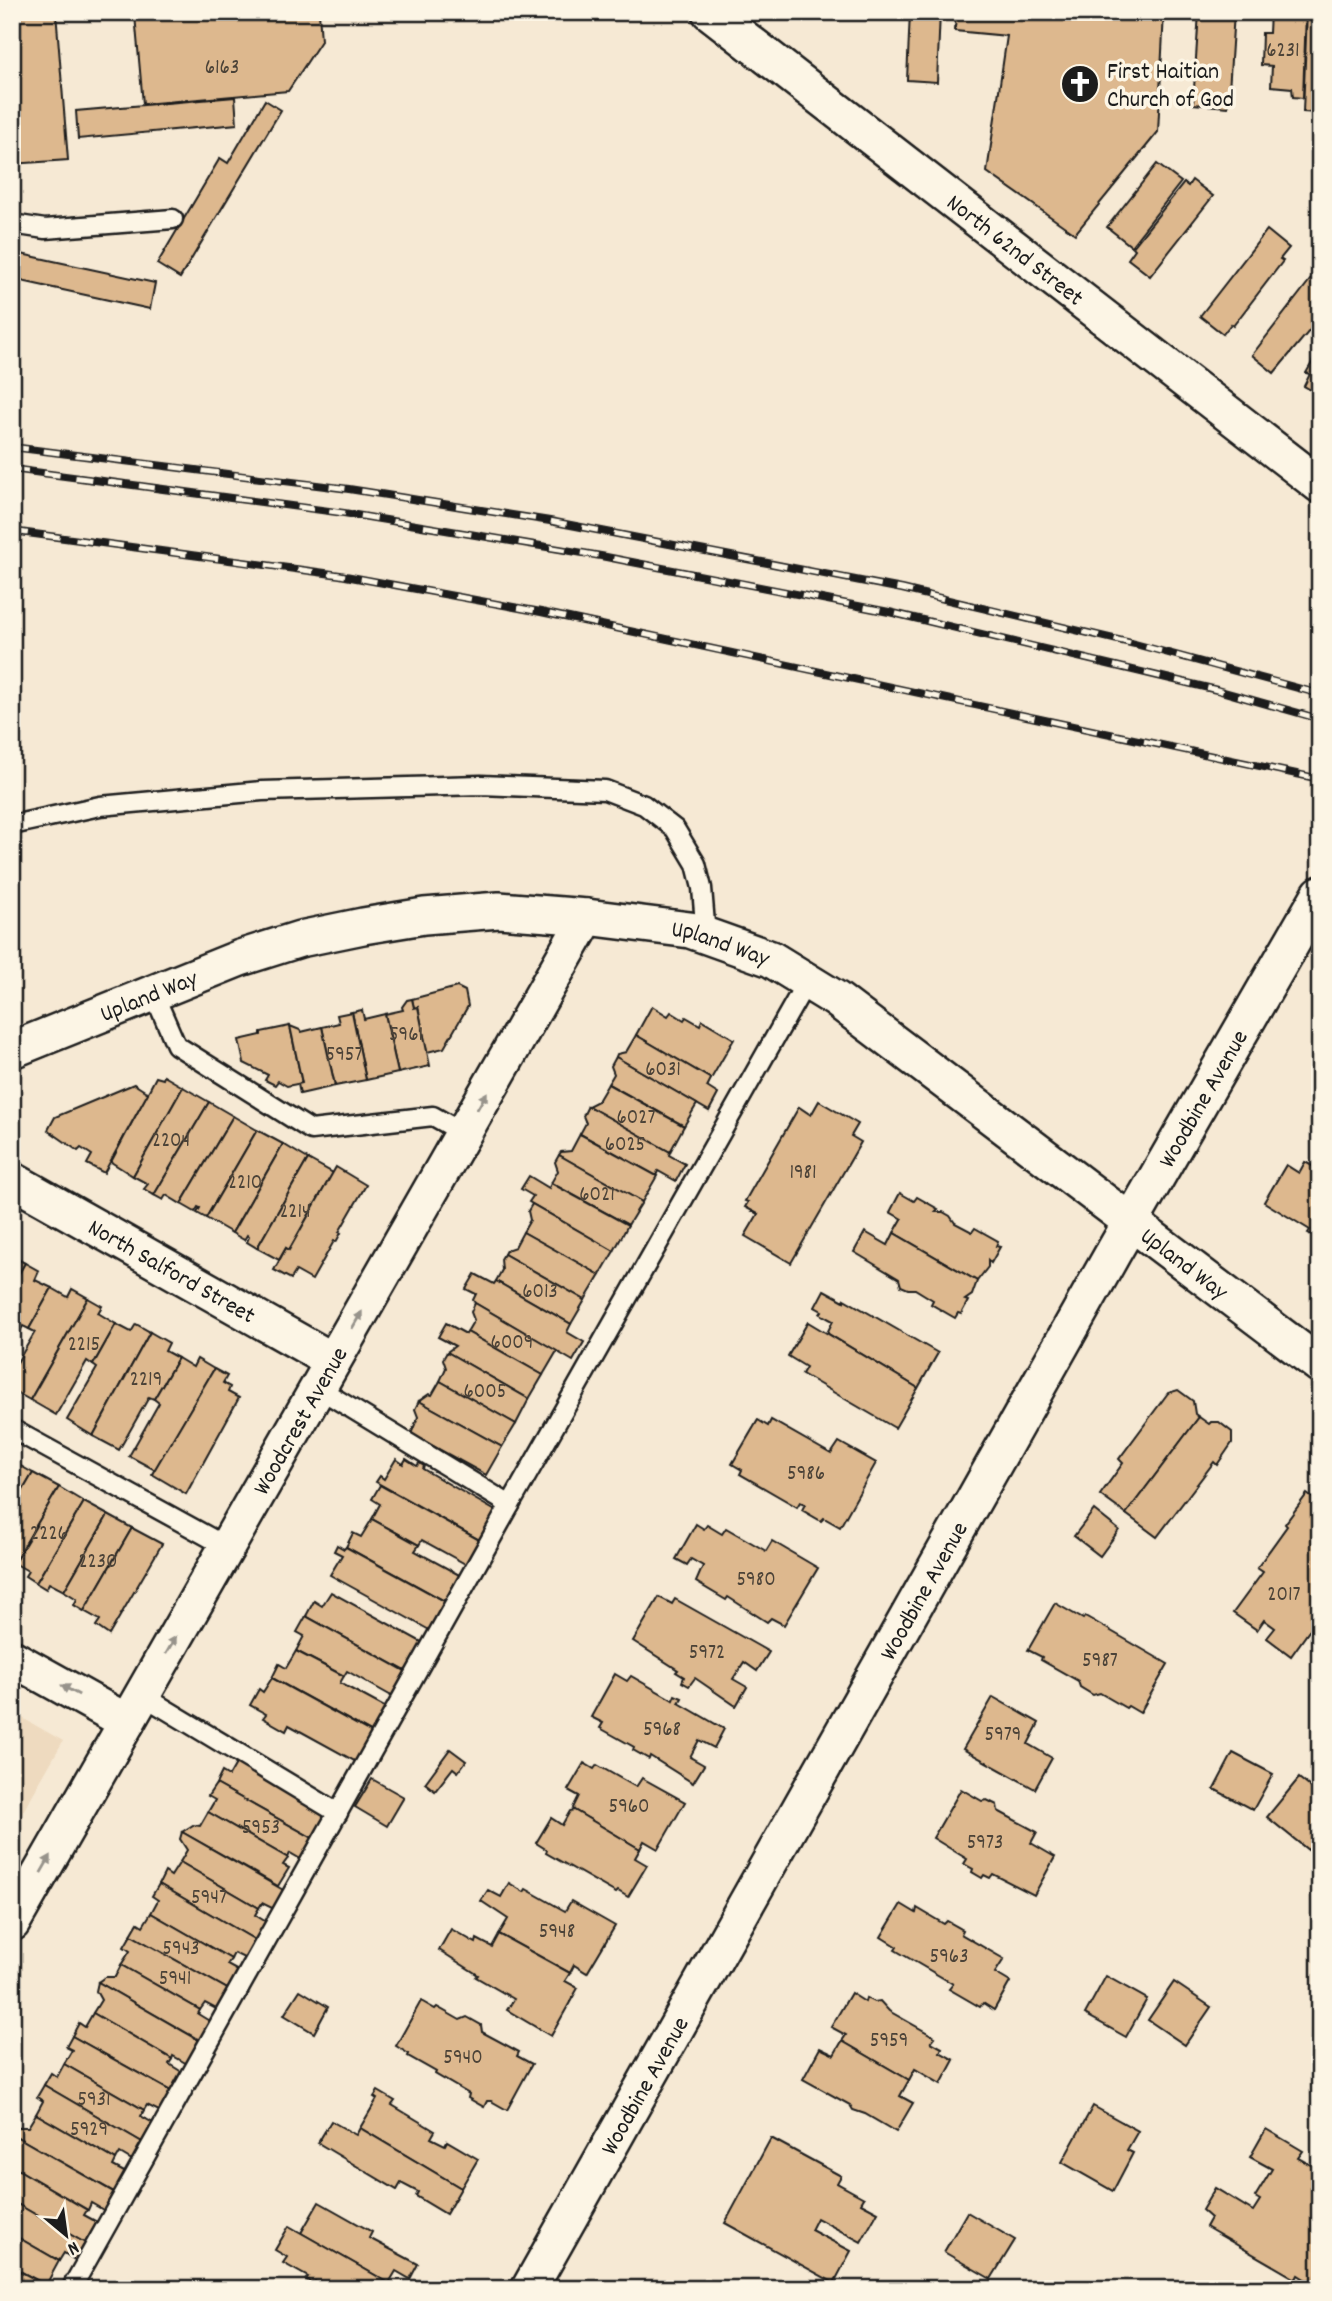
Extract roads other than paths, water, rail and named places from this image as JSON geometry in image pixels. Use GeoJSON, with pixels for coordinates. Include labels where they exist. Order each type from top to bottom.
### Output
{"type":"FeatureCollection","features":[{"type":"Feature","properties":{"kind":"street","name":"North 62nd Street"},"geometry":{"type":"LineString","coordinates":[[710,12],[1320,485]]}},
{"type":"Feature","properties":{"kind":"street","name":"Woodbine Avenue"},"geometry":{"type":"LineString","coordinates":[[528,2289],[1130,1223],[1320,894]]}},
{"type":"Feature","properties":{"kind":"street","name":"Upland Way"},"geometry":{"type":"LineString","coordinates":[[12,1050],[240,958],[300,939],[363,926],[425,916],[499,910],[587,917],[690,930],[771,959],[836,999],[1320,1365]]}},
{"type":"Feature","properties":{"kind":"street","name":"Woodcrest Avenue"},"geometry":{"type":"LineString","coordinates":[[12,1923],[587,917]]}},
{"type":"Feature","properties":{"kind":"street","name":"North Salford Street"},"geometry":{"type":"LineString","coordinates":[[12,1180],[326,1375]]}},
{"type":"Feature","properties":{"kind":"street"},"geometry":{"type":"LineString","coordinates":[[12,1658],[135,1709]]}},
{"type":"Feature","properties":{"kind":"lane"},"geometry":{"type":"LineString","coordinates":[[12,224],[45,229],[173,219]]}},
{"type":"Feature","properties":{"kind":"lane"},"geometry":{"type":"LineString","coordinates":[[12,825],[100,806],[262,792],[481,785],[605,790],[644,805],[675,829],[696,864],[702,888],[706,936]]}},
{"type":"Feature","properties":{"kind":"lane"},"geometry":{"type":"LineString","coordinates":[[71,2289],[807,981]]}},
{"type":"Feature","properties":{"kind":"lane"},"geometry":{"type":"LineString","coordinates":[[153,992],[176,1045],[311,1130],[433,1116],[463,1133]]}},
{"type":"Feature","properties":{"kind":"lane"},"geometry":{"type":"LineString","coordinates":[[326,1375],[510,1505]]}},
{"type":"Feature","properties":{"kind":"lane"},"geometry":{"type":"LineString","coordinates":[[12,1429],[227,1547]]}},
{"type":"Feature","properties":{"kind":"lane"},"geometry":{"type":"LineString","coordinates":[[135,1709],[338,1812]]}},
{"type":"Feature","properties":{"kind":"railway"},"geometry":{"type":"LineString","coordinates":[[12,447],[349,489],[550,521],[902,589],[1135,644],[1320,694]]}},
{"type":"Feature","properties":{"kind":"railway"},"geometry":{"type":"LineString","coordinates":[[12,469],[344,513],[601,556],[889,612],[1217,690],[1320,719]]}},
{"type":"Feature","properties":{"kind":"railway"},"geometry":{"type":"LineString","coordinates":[[12,531],[340,575],[541,612],[1320,779]]}},
{"type":"Feature","properties":{"kind":"place","name":"First Haitian Church of God"},"geometry":{"type":"Point","coordinates":[1080,84]}}]}
